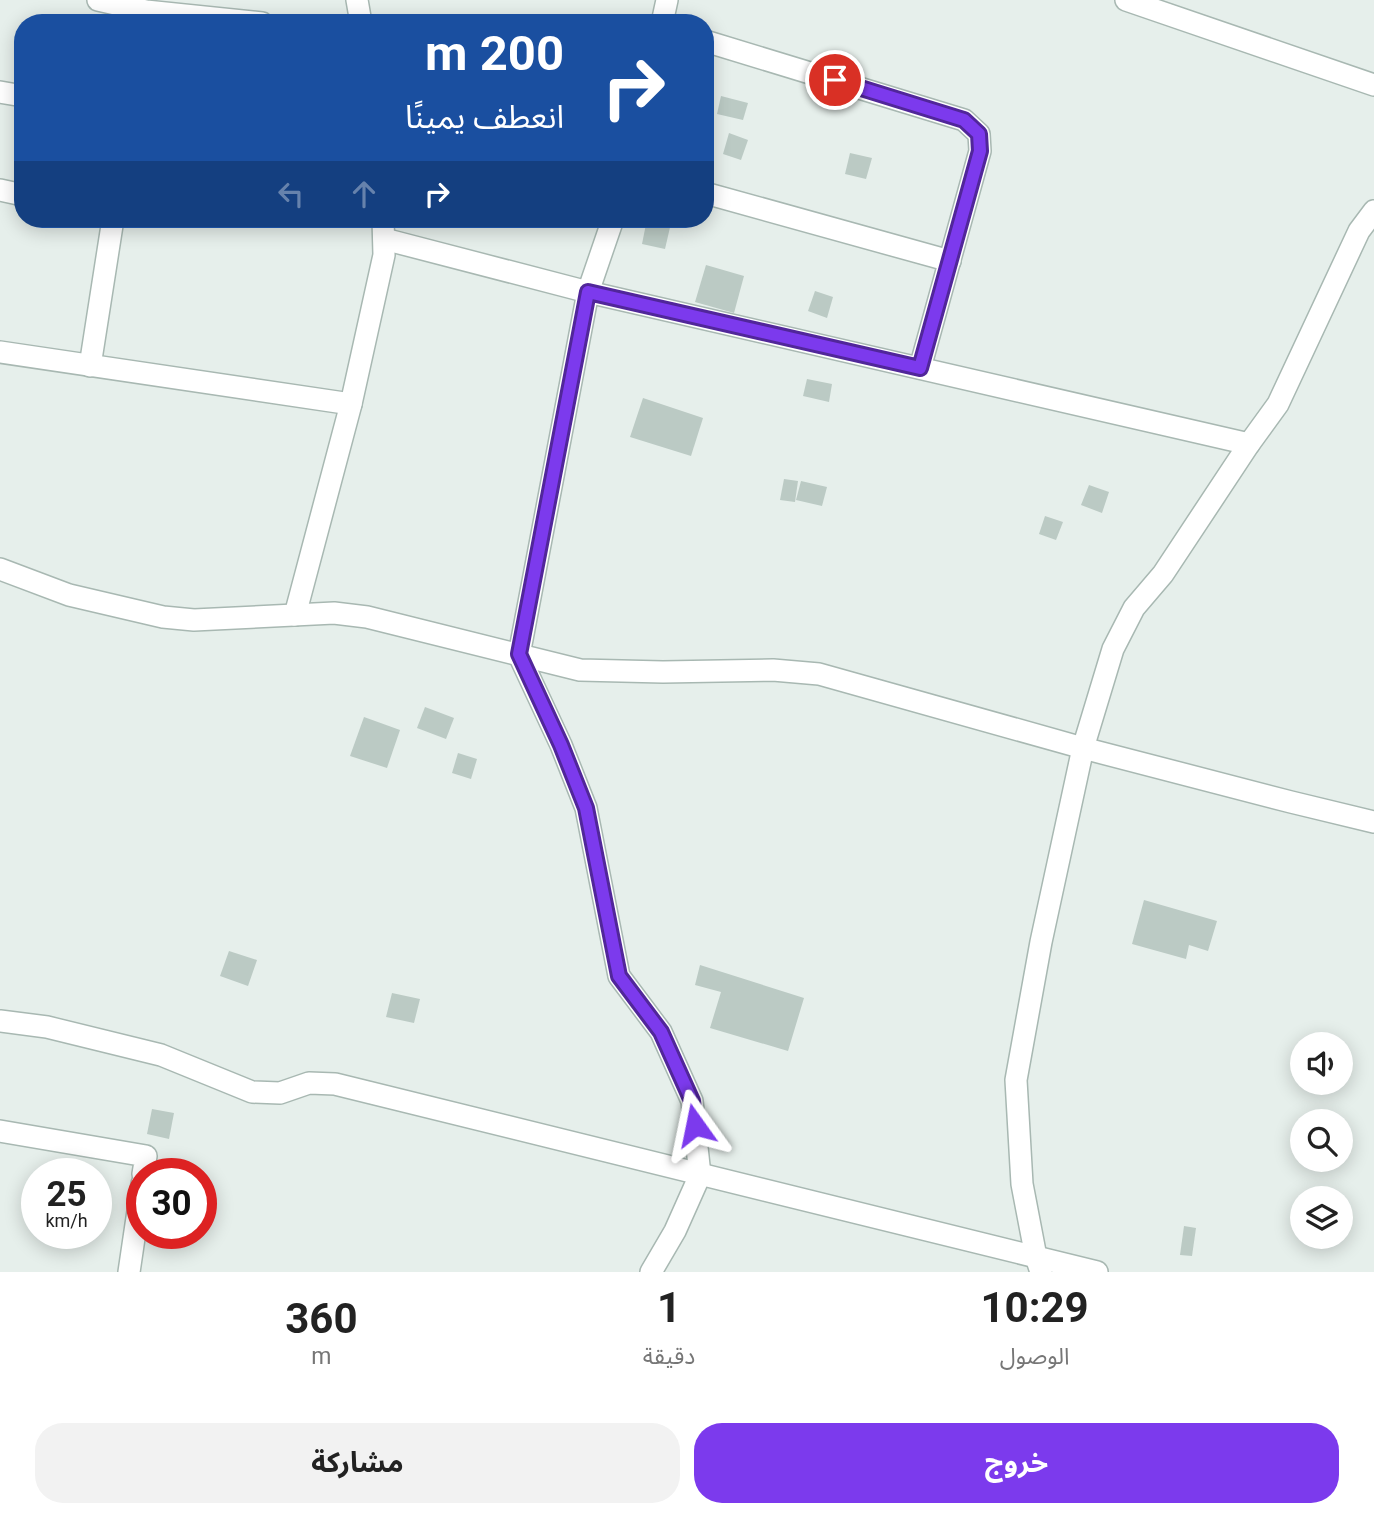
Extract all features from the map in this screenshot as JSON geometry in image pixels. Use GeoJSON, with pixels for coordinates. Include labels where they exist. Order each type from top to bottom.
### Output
{"type":"FeatureCollection","features":[{"type":"Feature","properties":{"kind":"street"},"geometry":{"type":"LineString","coordinates":[[98,0],[137,14]]}},
{"type":"Feature","properties":{"kind":"street"},"geometry":{"type":"LineString","coordinates":[[1126,0],[1374,85]]}},
{"type":"Feature","properties":{"kind":"street"},"geometry":{"type":"LineString","coordinates":[[714,44],[964,120],[979,134],[980,151],[920,368]]}},
{"type":"Feature","properties":{"kind":"street"},"geometry":{"type":"LineString","coordinates":[[714,195],[950,261]]}},
{"type":"Feature","properties":{"kind":"street"},"geometry":{"type":"LineString","coordinates":[[1039,1265],[1022,1184],[1016,1080],[1041,942],[1083,748],[1113,649],[1134,608],[1163,574],[1278,404],[1359,231],[1374,211]]}},
{"type":"Feature","properties":{"kind":"street"},"geometry":{"type":"LineString","coordinates":[[90,366],[112,228]]}},
{"type":"Feature","properties":{"kind":"street"},"geometry":{"type":"LineString","coordinates":[[610,228],[588,292],[519,654],[561,745],[586,808],[619,976],[661,1032],[692,1101],[700,1175],[676,1231],[651,1272]]}},
{"type":"Feature","properties":{"kind":"street"},"geometry":{"type":"LineString","coordinates":[[295,615],[351,404],[384,255],[383,229],[588,292],[1249,444]]}},
{"type":"Feature","properties":{"kind":"street"},"geometry":{"type":"LineString","coordinates":[[0,352],[351,404]]}},
{"type":"Feature","properties":{"kind":"street"},"geometry":{"type":"LineString","coordinates":[[0,569],[69,595],[163,617],[194,620],[334,612],[367,617],[580,670],[773,670],[818,674],[1083,748],[1374,822]]}},
{"type":"Feature","properties":{"kind":"street"},"geometry":{"type":"LineString","coordinates":[[0,1021],[47,1027],[161,1055],[252,1092],[280,1093],[309,1083],[335,1084],[700,1175],[1039,1265],[1097,1272]]}},
{"type":"Feature","properties":{"kind":"street"},"geometry":{"type":"LineString","coordinates":[[0,1131],[146,1158]]}},
{"type":"Feature","properties":{"kind":"street"},"geometry":{"type":"LineString","coordinates":[[130,1272],[133,1249]]}},
{"type":"Feature","properties":{"kind":"building"},"geometry":{"type":"Polygon","coordinates":[[[721,96],[748,103],[743,120],[717,114],[721,96]]]}},
{"type":"Feature","properties":{"kind":"building"},"geometry":{"type":"Polygon","coordinates":[[[729,133],[748,140],[741,160],[723,154],[729,133]]]}},
{"type":"Feature","properties":{"kind":"building"},"geometry":{"type":"Polygon","coordinates":[[[850,153],[872,158],[866,179],[845,174],[850,153]]]}},
{"type":"Feature","properties":{"kind":"building"},"geometry":{"type":"Polygon","coordinates":[[[645,228],[670,228],[665,249],[642,244],[645,228]]]}},
{"type":"Feature","properties":{"kind":"building"},"geometry":{"type":"Polygon","coordinates":[[[706,265],[744,276],[734,313],[695,302],[706,265]]]}},
{"type":"Feature","properties":{"kind":"building"},"geometry":{"type":"Polygon","coordinates":[[[815,291],[833,297],[827,318],[808,311],[815,291]]]}},
{"type":"Feature","properties":{"kind":"building"},"geometry":{"type":"Polygon","coordinates":[[[807,379],[832,384],[829,402],[803,396],[807,379]]]}},
{"type":"Feature","properties":{"kind":"building"},"geometry":{"type":"Polygon","coordinates":[[[643,398],[703,418],[691,456],[630,437],[643,398]]]}},
{"type":"Feature","properties":{"kind":"building"},"geometry":{"type":"Polygon","coordinates":[[[784,479],[798,481],[795,502],[780,500],[784,479]]]}},
{"type":"Feature","properties":{"kind":"building"},"geometry":{"type":"Polygon","coordinates":[[[801,481],[827,487],[822,506],[796,500],[801,481]]]}},
{"type":"Feature","properties":{"kind":"building"},"geometry":{"type":"Polygon","coordinates":[[[1089,485],[1109,492],[1102,513],[1081,505],[1089,485]]]}},
{"type":"Feature","properties":{"kind":"building"},"geometry":{"type":"Polygon","coordinates":[[[1045,516],[1063,522],[1056,540],[1039,534],[1045,516]]]}},
{"type":"Feature","properties":{"kind":"building"},"geometry":{"type":"Polygon","coordinates":[[[425,707],[454,718],[446,739],[417,728],[425,707]]]}},
{"type":"Feature","properties":{"kind":"building"},"geometry":{"type":"Polygon","coordinates":[[[364,717],[400,730],[387,768],[350,756],[364,717]]]}},
{"type":"Feature","properties":{"kind":"building"},"geometry":{"type":"Polygon","coordinates":[[[458,753],[477,759],[471,779],[452,773],[458,753]]]}},
{"type":"Feature","properties":{"kind":"building"},"geometry":{"type":"Polygon","coordinates":[[[1144,900],[1217,921],[1208,951],[1189,945],[1186,959],[1132,944],[1144,900]]]}},
{"type":"Feature","properties":{"kind":"building"},"geometry":{"type":"Polygon","coordinates":[[[229,951],[257,960],[248,986],[220,976],[229,951]]]}},
{"type":"Feature","properties":{"kind":"building"},"geometry":{"type":"Polygon","coordinates":[[[700,965],[804,998],[788,1051],[710,1028],[721,992],[695,985],[700,965]]]}},
{"type":"Feature","properties":{"kind":"building"},"geometry":{"type":"Polygon","coordinates":[[[392,993],[420,999],[414,1023],[386,1017],[392,993]]]}},
{"type":"Feature","properties":{"kind":"building"},"geometry":{"type":"Polygon","coordinates":[[[152,1109],[174,1113],[169,1139],[147,1134],[152,1109]]]}},
{"type":"Feature","properties":{"kind":"building"},"geometry":{"type":"Polygon","coordinates":[[[1184,1226],[1196,1228],[1192,1256],[1180,1255],[1184,1226]]]}},
{"type":"Feature","properties":{"kind":"route"},"geometry":{"type":"LineString","coordinates":[[695,1125],[692,1101],[661,1032],[619,976],[586,808],[561,745],[519,654],[588,292],[920,368],[980,151],[979,134],[964,120],[835,80]]}}]}
